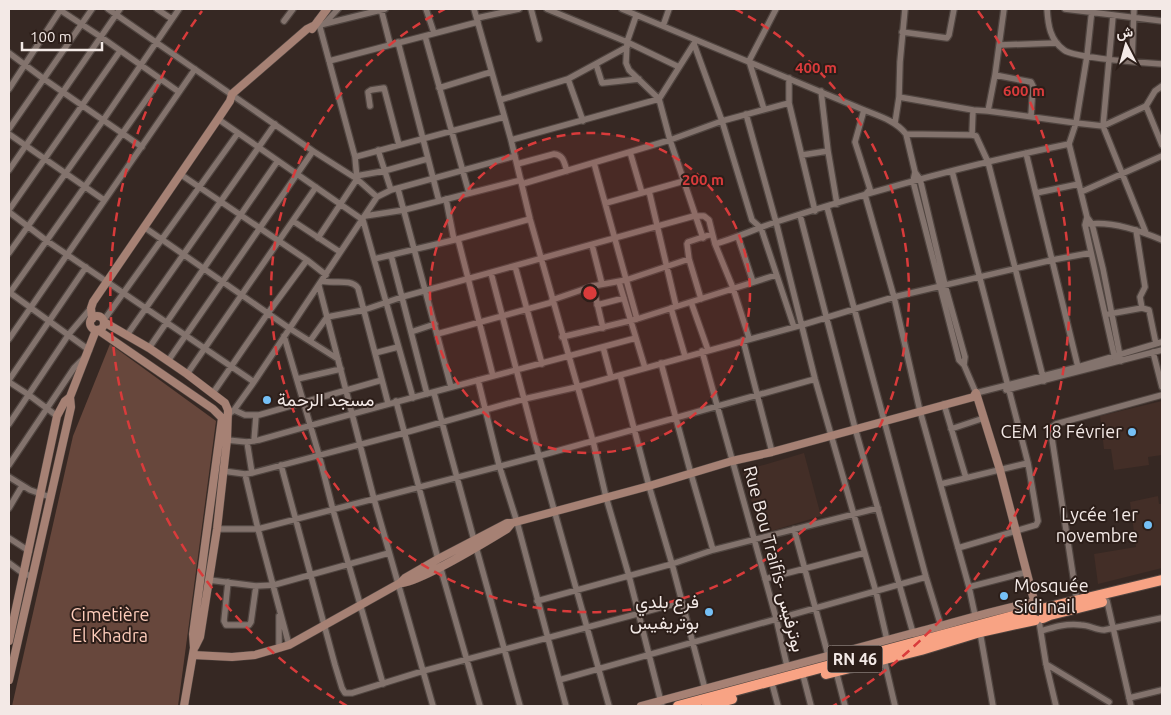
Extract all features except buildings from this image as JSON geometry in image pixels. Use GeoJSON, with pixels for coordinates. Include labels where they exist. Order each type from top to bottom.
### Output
{"type":"FeatureCollection","features":[{"type":"Feature","properties":{"kind":"highway","name":"RN 46"},"geometry":{"type":"LineString","coordinates":[[707,706],[980,632],[1038,615],[1076,600],[1162,580]]}},
{"type":"Feature","properties":{"kind":"highway","name":"RN 46"},"geometry":{"type":"LineString","coordinates":[[678,706],[1038,615],[1050,615],[1162,587]]}},
{"type":"Feature","properties":{"kind":"street"},"geometry":{"type":"LineString","coordinates":[[9,129],[92,9]]}},
{"type":"Feature","properties":{"kind":"street"},"geometry":{"type":"LineString","coordinates":[[108,9],[118,12],[155,42],[195,69],[232,98],[357,178],[377,197]]}},
{"type":"Feature","properties":{"kind":"street"},"geometry":{"type":"LineString","coordinates":[[157,9],[172,19]]}},
{"type":"Feature","properties":{"kind":"street"},"geometry":{"type":"LineString","coordinates":[[9,253],[179,9]]}},
{"type":"Feature","properties":{"kind":"street"},"geometry":{"type":"LineString","coordinates":[[284,20],[293,9]]}},
{"type":"Feature","properties":{"kind":"street"},"geometry":{"type":"LineString","coordinates":[[318,238],[357,178],[354,157],[319,23],[327,9]]}},
{"type":"Feature","properties":{"kind":"street"},"geometry":{"type":"LineString","coordinates":[[9,424],[69,334],[91,308],[106,282],[232,98],[338,9]]}},
{"type":"Feature","properties":{"kind":"street"},"geometry":{"type":"LineString","coordinates":[[319,23],[382,9],[390,44]]}},
{"type":"Feature","properties":{"kind":"street"},"geometry":{"type":"LineString","coordinates":[[426,9],[434,33]]}},
{"type":"Feature","properties":{"kind":"street"},"geometry":{"type":"LineString","coordinates":[[474,9],[511,140],[562,338],[593,441],[606,497],[629,576],[662,704]]}},
{"type":"Feature","properties":{"kind":"street"},"geometry":{"type":"LineString","coordinates":[[329,61],[519,9]]}},
{"type":"Feature","properties":{"kind":"street"},"geometry":{"type":"LineString","coordinates":[[531,9],[539,39]]}},
{"type":"Feature","properties":{"kind":"street"},"geometry":{"type":"LineString","coordinates":[[547,9],[679,67]]}},
{"type":"Feature","properties":{"kind":"street"},"geometry":{"type":"LineString","coordinates":[[622,9],[695,42],[749,60],[821,91],[895,124],[904,131],[976,136],[988,162],[1043,378]]}},
{"type":"Feature","properties":{"kind":"street"},"geometry":{"type":"LineString","coordinates":[[663,26],[669,9]]}},
{"type":"Feature","properties":{"kind":"street"},"geometry":{"type":"LineString","coordinates":[[764,109],[749,60],[774,9]]}},
{"type":"Feature","properties":{"kind":"street"},"geometry":{"type":"LineString","coordinates":[[895,124],[899,97],[905,9]]}},
{"type":"Feature","properties":{"kind":"street"},"geometry":{"type":"LineString","coordinates":[[902,32],[947,38],[954,9]]}},
{"type":"Feature","properties":{"kind":"street"},"geometry":{"type":"LineString","coordinates":[[988,111],[1000,45],[1004,9]]}},
{"type":"Feature","properties":{"kind":"street"},"geometry":{"type":"LineString","coordinates":[[1047,9],[1050,32],[1065,52],[1108,59],[1162,64]]}},
{"type":"Feature","properties":{"kind":"street"},"geometry":{"type":"LineString","coordinates":[[1065,9],[1162,21]]}},
{"type":"Feature","properties":{"kind":"street"},"geometry":{"type":"LineString","coordinates":[[1132,61],[1134,9]]}},
{"type":"Feature","properties":{"kind":"street"},"geometry":{"type":"LineString","coordinates":[[9,89],[61,10],[180,92]]}},
{"type":"Feature","properties":{"kind":"street"},"geometry":{"type":"LineString","coordinates":[[1092,11],[1076,123],[1069,144],[1087,218],[1092,224],[1104,269],[1118,359]]}},
{"type":"Feature","properties":{"kind":"street"},"geometry":{"type":"LineString","coordinates":[[9,170],[118,12]]}},
{"type":"Feature","properties":{"kind":"street"},"geometry":{"type":"LineString","coordinates":[[636,16],[627,45],[627,66],[659,99],[694,216],[703,238]]}},
{"type":"Feature","properties":{"kind":"street"},"geometry":{"type":"LineString","coordinates":[[1113,16],[1103,126],[1146,234]]}},
{"type":"Feature","properties":{"kind":"street"},"geometry":{"type":"LineString","coordinates":[[425,36],[469,193]]}},
{"type":"Feature","properties":{"kind":"street"},"geometry":{"type":"LineString","coordinates":[[398,42],[439,201]]}},
{"type":"Feature","properties":{"kind":"street"},"geometry":{"type":"LineString","coordinates":[[511,140],[659,99],[695,42]]}},
{"type":"Feature","properties":{"kind":"street"},"geometry":{"type":"LineString","coordinates":[[695,42],[722,121],[752,220],[761,228],[794,327]]}},
{"type":"Feature","properties":{"kind":"street"},"geometry":{"type":"LineString","coordinates":[[1000,45],[1057,43]]}},
{"type":"Feature","properties":{"kind":"street"},"geometry":{"type":"LineString","coordinates":[[500,100],[568,79],[627,45]]}},
{"type":"Feature","properties":{"kind":"street"},"geometry":{"type":"LineString","coordinates":[[120,51],[9,211],[47,241],[254,382]]}},
{"type":"Feature","properties":{"kind":"street"},"geometry":{"type":"LineString","coordinates":[[9,53],[142,147]]}},
{"type":"Feature","properties":{"kind":"street"},"geometry":{"type":"LineString","coordinates":[[596,64],[602,83],[639,79]]}},
{"type":"Feature","properties":{"kind":"street"},"geometry":{"type":"LineString","coordinates":[[9,339],[195,69]]}},
{"type":"Feature","properties":{"kind":"street"},"geometry":{"type":"LineString","coordinates":[[439,88],[491,72]]}},
{"type":"Feature","properties":{"kind":"street"},"geometry":{"type":"LineString","coordinates":[[995,75],[1031,82],[1033,86],[1031,116]]}},
{"type":"Feature","properties":{"kind":"street"},"geometry":{"type":"LineString","coordinates":[[789,78],[789,103],[815,211]]}},
{"type":"Feature","properties":{"kind":"street"},"geometry":{"type":"LineString","coordinates":[[568,79],[583,121]]}},
{"type":"Feature","properties":{"kind":"street"},"geometry":{"type":"LineString","coordinates":[[89,351],[69,334],[9,293],[160,80]]}},
{"type":"Feature","properties":{"kind":"street"},"geometry":{"type":"LineString","coordinates":[[899,97],[973,110],[1103,126],[1146,106],[1162,86]]}},
{"type":"Feature","properties":{"kind":"street"},"geometry":{"type":"LineString","coordinates":[[370,106],[368,92],[384,88],[399,145]]}},
{"type":"Feature","properties":{"kind":"street"},"geometry":{"type":"LineString","coordinates":[[821,91],[837,204]]}},
{"type":"Feature","properties":{"kind":"street"},"geometry":{"type":"LineString","coordinates":[[218,119],[277,162],[364,218],[594,164],[722,121],[789,103]]}},
{"type":"Feature","properties":{"kind":"street"},"geometry":{"type":"LineString","coordinates":[[1146,106],[1162,146]]}},
{"type":"Feature","properties":{"kind":"street"},"geometry":{"type":"LineString","coordinates":[[864,110],[856,142],[870,189],[865,195]]}},
{"type":"Feature","properties":{"kind":"street"},"geometry":{"type":"LineString","coordinates":[[972,135],[973,110]]}},
{"type":"Feature","properties":{"kind":"street"},"geometry":{"type":"LineString","coordinates":[[746,114],[776,222],[815,379],[876,592],[887,640]]}},
{"type":"Feature","properties":{"kind":"street"},"geometry":{"type":"LineString","coordinates":[[354,157],[504,117]]}},
{"type":"Feature","properties":{"kind":"street"},"geometry":{"type":"LineString","coordinates":[[127,335],[274,124]]}},
{"type":"Feature","properties":{"kind":"street"},"geometry":{"type":"LineString","coordinates":[[904,131],[915,172],[920,179],[942,286]]}},
{"type":"Feature","properties":{"kind":"street"},"geometry":{"type":"LineString","coordinates":[[94,327],[102,328],[104,321],[123,293],[238,133]]}},
{"type":"Feature","properties":{"kind":"street"},"geometry":{"type":"LineString","coordinates":[[9,134],[104,200]]}},
{"type":"Feature","properties":{"kind":"street"},"geometry":{"type":"LineString","coordinates":[[715,244],[738,238],[776,222],[920,179],[1069,144]]}},
{"type":"Feature","properties":{"kind":"street"},"geometry":{"type":"LineString","coordinates":[[378,150],[390,190]]}},
{"type":"Feature","properties":{"kind":"street"},"geometry":{"type":"LineString","coordinates":[[168,361],[313,151]]}},
{"type":"Feature","properties":{"kind":"street"},"geometry":{"type":"LineString","coordinates":[[802,155],[828,151]]}},
{"type":"Feature","properties":{"kind":"street"},"geometry":{"type":"LineString","coordinates":[[630,152],[642,193]]}},
{"type":"Feature","properties":{"kind":"street"},"geometry":{"type":"LineString","coordinates":[[1026,153],[1078,367]]}},
{"type":"Feature","properties":{"kind":"street"},"geometry":{"type":"LineString","coordinates":[[517,164],[559,154],[567,171]]}},
{"type":"Feature","properties":{"kind":"street"},"geometry":{"type":"LineString","coordinates":[[184,706],[193,652],[214,469],[228,414],[254,382],[377,197],[390,190],[515,156]]}},
{"type":"Feature","properties":{"kind":"street"},"geometry":{"type":"LineString","coordinates":[[1081,192],[1162,156]]}},
{"type":"Feature","properties":{"kind":"street"},"geometry":{"type":"LineString","coordinates":[[357,178],[427,159]]}},
{"type":"Feature","properties":{"kind":"street"},"geometry":{"type":"LineString","coordinates":[[149,348],[277,162]]}},
{"type":"Feature","properties":{"kind":"street"},"geometry":{"type":"LineString","coordinates":[[594,164],[606,203],[636,338],[645,368]]}},
{"type":"Feature","properties":{"kind":"street"},"geometry":{"type":"LineString","coordinates":[[952,171],[1028,463],[1038,521],[1036,525],[1016,532],[958,548]]}},
{"type":"Feature","properties":{"kind":"street"},"geometry":{"type":"LineString","coordinates":[[915,172],[913,181],[942,286],[965,357],[964,365],[984,418],[1000,470],[1027,572],[1038,615],[1046,664],[1056,706]]}},
{"type":"Feature","properties":{"kind":"street"},"geometry":{"type":"LineString","coordinates":[[180,174],[308,260],[326,275]]}},
{"type":"Feature","properties":{"kind":"street"},"geometry":{"type":"LineString","coordinates":[[606,203],[684,182]]}},
{"type":"Feature","properties":{"kind":"street"},"geometry":{"type":"LineString","coordinates":[[1036,193],[1078,184]]}},
{"type":"Feature","properties":{"kind":"street"},"geometry":{"type":"LineString","coordinates":[[187,374],[316,187]]}},
{"type":"Feature","properties":{"kind":"street"},"geometry":{"type":"LineString","coordinates":[[398,188],[451,386]]}},
{"type":"Feature","properties":{"kind":"street"},"geometry":{"type":"LineString","coordinates":[[649,191],[667,267],[684,356]]}},
{"type":"Feature","properties":{"kind":"street"},"geometry":{"type":"LineString","coordinates":[[865,195],[894,297],[920,411],[975,615]]}},
{"type":"Feature","properties":{"kind":"street"},"geometry":{"type":"LineString","coordinates":[[446,199],[456,240],[469,279],[493,376]]}},
{"type":"Feature","properties":{"kind":"street"},"geometry":{"type":"LineString","coordinates":[[827,207],[926,577],[941,626]]}},
{"type":"Feature","properties":{"kind":"street"},"geometry":{"type":"LineString","coordinates":[[800,215],[854,428],[913,633]]}},
{"type":"Feature","properties":{"kind":"street"},"geometry":{"type":"LineString","coordinates":[[310,341],[327,317],[364,310],[402,297],[694,216],[707,218],[732,288],[746,339],[757,394],[772,452]]}},
{"type":"Feature","properties":{"kind":"street"},"geometry":{"type":"LineString","coordinates":[[364,218],[413,398]]}},
{"type":"Feature","properties":{"kind":"street"},"geometry":{"type":"LineString","coordinates":[[1087,218],[1085,226],[1090,253],[1118,359]]}},
{"type":"Feature","properties":{"kind":"street"},"geometry":{"type":"LineString","coordinates":[[374,259],[456,240],[530,219]]}},
{"type":"Feature","properties":{"kind":"street"},"geometry":{"type":"LineString","coordinates":[[293,221],[340,252]]}},
{"type":"Feature","properties":{"kind":"street"},"geometry":{"type":"LineString","coordinates":[[1085,226],[1092,224],[1136,230],[1162,240]]}},
{"type":"Feature","properties":{"kind":"street"},"geometry":{"type":"LineString","coordinates":[[144,227],[289,328],[338,359]]}},
{"type":"Feature","properties":{"kind":"street"},"geometry":{"type":"LineString","coordinates":[[1136,230],[1145,287],[1141,293],[1142,308]]}},
{"type":"Feature","properties":{"kind":"street"},"geometry":{"type":"LineString","coordinates":[[700,299],[689,260],[687,244],[712,234]]}},
{"type":"Feature","properties":{"kind":"street"},"geometry":{"type":"LineString","coordinates":[[738,238],[753,282]]}},
{"type":"Feature","properties":{"kind":"street"},"geometry":{"type":"LineString","coordinates":[[592,245],[602,284]]}},
{"type":"Feature","properties":{"kind":"street"},"geometry":{"type":"LineString","coordinates":[[223,471],[252,473],[524,399],[577,387],[705,350],[802,325],[894,297],[1090,253]]}},
{"type":"Feature","properties":{"kind":"street"},"geometry":{"type":"LineString","coordinates":[[390,255],[411,332],[441,423],[520,706]]}},
{"type":"Feature","properties":{"kind":"street"},"geometry":{"type":"LineString","coordinates":[[213,393],[268,313],[308,260]]}},
{"type":"Feature","properties":{"kind":"street"},"geometry":{"type":"LineString","coordinates":[[437,334],[527,309],[593,286],[623,281],[689,260]]}},
{"type":"Feature","properties":{"kind":"street"},"geometry":{"type":"LineString","coordinates":[[515,266],[542,364]]}},
{"type":"Feature","properties":{"kind":"street"},"geometry":{"type":"LineString","coordinates":[[57,416],[9,381],[86,267]]}},
{"type":"Feature","properties":{"kind":"street"},"geometry":{"type":"LineString","coordinates":[[1095,271],[1104,269]]}},
{"type":"Feature","properties":{"kind":"street"},"geometry":{"type":"LineString","coordinates":[[491,273],[538,456],[609,706]]}},
{"type":"Feature","properties":{"kind":"street"},"geometry":{"type":"LineString","coordinates":[[562,338],[633,320],[776,275]]}},
{"type":"Feature","properties":{"kind":"street"},"geometry":{"type":"LineString","coordinates":[[623,281],[624,298],[633,320]]}},
{"type":"Feature","properties":{"kind":"street"},"geometry":{"type":"LineString","coordinates":[[321,283],[349,283],[357,286],[388,404]]}},
{"type":"Feature","properties":{"kind":"street"},"geometry":{"type":"LineString","coordinates":[[321,283],[327,317],[353,413],[359,444],[433,706]]}},
{"type":"Feature","properties":{"kind":"street"},"geometry":{"type":"LineString","coordinates":[[593,286],[603,328]]}},
{"type":"Feature","properties":{"kind":"street"},"geometry":{"type":"LineString","coordinates":[[597,305],[624,298]]}},
{"type":"Feature","properties":{"kind":"street","name":"Rue Bou Traifis- بوترفيس"},"geometry":{"type":"LineString","coordinates":[[692,302],[705,350],[716,406],[755,539],[776,618],[786,666]]}},
{"type":"Feature","properties":{"kind":"street"},"geometry":{"type":"LineString","coordinates":[[91,308],[94,327],[213,409],[228,414],[256,416],[382,380]]}},
{"type":"Feature","properties":{"kind":"street"},"geometry":{"type":"LineString","coordinates":[[193,652],[232,657],[255,655],[289,645],[399,584],[408,583],[439,563],[475,543],[507,529],[514,523],[975,395],[1118,359],[1159,343],[1149,310],[1142,308],[1105,314]]}},
{"type":"Feature","properties":{"kind":"street"},"geometry":{"type":"LineString","coordinates":[[9,680],[28,575],[29,551],[57,416],[70,396],[89,351],[94,327],[99,317],[187,374],[226,405],[228,414],[227,440],[217,529],[200,637],[193,652]]}},
{"type":"Feature","properties":{"kind":"street"},"geometry":{"type":"LineString","coordinates":[[411,332],[435,324]]}},
{"type":"Feature","properties":{"kind":"street"},"geometry":{"type":"LineString","coordinates":[[284,336],[383,684]]}},
{"type":"Feature","properties":{"kind":"street"},"geometry":{"type":"LineString","coordinates":[[227,440],[254,441],[451,386],[542,364],[636,338]]}},
{"type":"Feature","properties":{"kind":"street"},"geometry":{"type":"LineString","coordinates":[[376,353],[398,347]]}},
{"type":"Feature","properties":{"kind":"street"},"geometry":{"type":"LineString","coordinates":[[603,347],[611,377]]}},
{"type":"Feature","properties":{"kind":"street"},"geometry":{"type":"LineString","coordinates":[[1043,378],[1078,367],[1162,350]]}},
{"type":"Feature","properties":{"kind":"street"},"geometry":{"type":"LineString","coordinates":[[9,465],[74,368],[89,351]]}},
{"type":"Feature","properties":{"kind":"street"},"geometry":{"type":"LineString","coordinates":[[1153,352],[1162,387]]}},
{"type":"Feature","properties":{"kind":"street"},"geometry":{"type":"LineString","coordinates":[[662,363],[690,474],[713,550]]}},
{"type":"Feature","properties":{"kind":"street"},"geometry":{"type":"LineString","coordinates":[[297,379],[341,369]]}},
{"type":"Feature","properties":{"kind":"street"},"geometry":{"type":"LineString","coordinates":[[620,375],[705,689]]}},
{"type":"Feature","properties":{"kind":"street"},"geometry":{"type":"LineString","coordinates":[[217,529],[258,529],[296,520],[538,456],[815,379]]}},
{"type":"Feature","properties":{"kind":"street"},"geometry":{"type":"LineString","coordinates":[[478,380],[514,523],[566,706]]}},
{"type":"Feature","properties":{"kind":"street"},"geometry":{"type":"LineString","coordinates":[[1076,600],[1051,432],[1052,427],[1056,424],[1162,395]]}},
{"type":"Feature","properties":{"kind":"street"},"geometry":{"type":"LineString","coordinates":[[9,641],[50,497],[71,407],[70,396]]}},
{"type":"Feature","properties":{"kind":"street"},"geometry":{"type":"LineString","coordinates":[[396,401],[418,487],[480,706]]}},
{"type":"Feature","properties":{"kind":"street"},"geometry":{"type":"LineString","coordinates":[[944,404],[966,478]]}},
{"type":"Feature","properties":{"kind":"street"},"geometry":{"type":"LineString","coordinates":[[254,441],[256,416]]}},
{"type":"Feature","properties":{"kind":"street"},"geometry":{"type":"LineString","coordinates":[[951,429],[984,418]]}},
{"type":"Feature","properties":{"kind":"street"},"geometry":{"type":"LineString","coordinates":[[247,442],[252,473]]}},
{"type":"Feature","properties":{"kind":"street"},"geometry":{"type":"LineString","coordinates":[[941,484],[1028,463]]}},
{"type":"Feature","properties":{"kind":"street"},"geometry":{"type":"LineString","coordinates":[[281,465],[324,626],[345,693],[352,693],[423,671],[682,602]]}},
{"type":"Feature","properties":{"kind":"street"},"geometry":{"type":"LineString","coordinates":[[245,474],[289,645]]}},
{"type":"Feature","properties":{"kind":"street"},"geometry":{"type":"LineString","coordinates":[[9,477],[22,486],[50,497]]}},
{"type":"Feature","properties":{"kind":"street"},"geometry":{"type":"LineString","coordinates":[[9,508],[22,486]]}},
{"type":"Feature","properties":{"kind":"street"},"geometry":{"type":"LineString","coordinates":[[537,600],[672,564],[713,550],[878,508]]}},
{"type":"Feature","properties":{"kind":"street","name":"Rue Bou Traifis- بوترفيس"},"geometry":{"type":"LineString","coordinates":[[794,529],[828,655]]}},
{"type":"Feature","properties":{"kind":"street"},"geometry":{"type":"LineString","coordinates":[[9,538],[29,551]]}},
{"type":"Feature","properties":{"kind":"street"},"geometry":{"type":"LineString","coordinates":[[209,580],[256,586],[274,585],[389,553]]}},
{"type":"Feature","properties":{"kind":"street"},"geometry":{"type":"LineString","coordinates":[[765,579],[864,553]]}},
{"type":"Feature","properties":{"kind":"street"},"geometry":{"type":"LineString","coordinates":[[9,563],[28,575]]}},
{"type":"Feature","properties":{"kind":"street"},"geometry":{"type":"LineString","coordinates":[[969,587],[1027,572]]}},
{"type":"Feature","properties":{"kind":"street"},"geometry":{"type":"LineString","coordinates":[[559,680],[926,577]]}},
{"type":"Feature","properties":{"kind":"street"},"geometry":{"type":"LineString","coordinates":[[228,582],[224,622],[226,625],[249,625],[256,586]]}},
{"type":"Feature","properties":{"kind":"street"},"geometry":{"type":"LineString","coordinates":[[1107,601],[1130,706]]}},
{"type":"Feature","properties":{"kind":"street"},"geometry":{"type":"LineString","coordinates":[[278,607],[279,648]]}},
{"type":"Feature","properties":{"kind":"street"},"geometry":{"type":"LineString","coordinates":[[641,706],[662,704],[705,689],[941,626],[975,615],[1038,615],[1101,630],[1162,618]]}},
{"type":"Feature","properties":{"kind":"street"},"geometry":{"type":"LineString","coordinates":[[980,632],[993,706]]}},
{"type":"Feature","properties":{"kind":"street"},"geometry":{"type":"LineString","coordinates":[[884,659],[896,706]]}},
{"type":"Feature","properties":{"kind":"street"},"geometry":{"type":"LineString","coordinates":[[1046,664],[1109,702]]}},
{"type":"Feature","properties":{"kind":"street"},"geometry":{"type":"LineString","coordinates":[[836,671],[845,706]]}},
{"type":"Feature","properties":{"kind":"street"},"geometry":{"type":"LineString","coordinates":[[804,679],[811,706]]}},
{"type":"Feature","properties":{"kind":"street"},"geometry":{"type":"LineString","coordinates":[[773,687],[778,706]]}},
{"type":"Feature","properties":{"kind":"street"},"geometry":{"type":"LineString","coordinates":[[1129,698],[1162,690]]}},
{"type":"Feature","properties":{"kind":"shaded area","name":"CEM 18 Février"},"geometry":{"type":"Polygon","coordinates":[[[1162,401],[1162,455],[1148,457],[1149,465],[1114,470],[1111,449],[1104,449],[1100,416],[1162,401]]]}},
{"type":"Feature","properties":{"kind":"shaded area"},"geometry":{"type":"Polygon","coordinates":[[[804,453],[821,516],[761,534],[743,471],[804,453]]]}},
{"type":"Feature","properties":{"kind":"shaded area","name":"Lycée 1er novembre"},"geometry":{"type":"Polygon","coordinates":[[[1158,496],[1159,504],[1162,504],[1162,568],[1098,584],[1094,554],[1136,547],[1130,502],[1158,496]]]}},
{"type":"Feature","properties":{"kind":"green space","name":"Cimetière El Khadra"},"geometry":{"type":"Polygon","coordinates":[[[110,344],[216,421],[178,706],[12,706],[73,436],[110,344]]]}},
{"type":"Feature","properties":{"kind":"place","name":"مسجد الرحمة"},"geometry":{"type":"Point","coordinates":[267,400]}},
{"type":"Feature","properties":{"kind":"place","name":"CEM 18 Février"},"geometry":{"type":"Point","coordinates":[1132,432]}},
{"type":"Feature","properties":{"kind":"place","name":"Lycée 1er novembre"},"geometry":{"type":"Point","coordinates":[1148,525]}},
{"type":"Feature","properties":{"kind":"place","name":"Mosquée Sidi nail"},"geometry":{"type":"Point","coordinates":[1004,596]}},
{"type":"Feature","properties":{"kind":"place","name":"فرع بلدي بوتريفيس"},"geometry":{"type":"Point","coordinates":[709,612]}}]}
